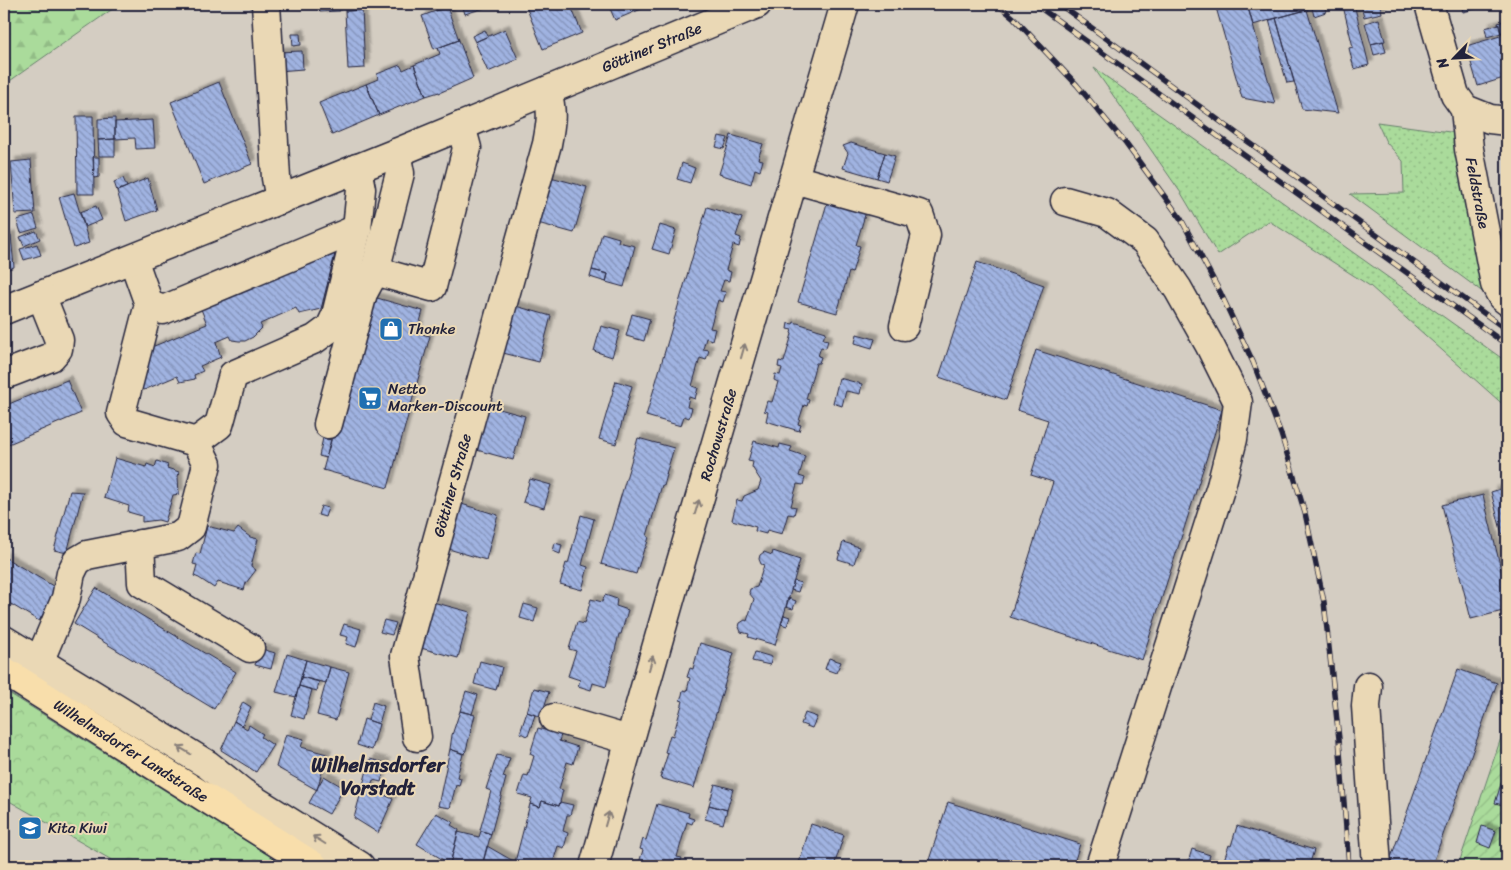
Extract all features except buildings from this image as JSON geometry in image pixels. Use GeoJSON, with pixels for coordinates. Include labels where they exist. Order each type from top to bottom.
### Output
{"type":"FeatureCollection","features":[{"type":"Feature","properties":{"kind":"main road","name":"Wilhelmsdorfer Landstraße"},"geometry":{"type":"LineString","coordinates":[[4,671],[234,802],[314,866]]}},
{"type":"Feature","properties":{"kind":"street"},"geometry":{"type":"LineString","coordinates":[[266,4],[276,178],[280,200]]}},
{"type":"Feature","properties":{"kind":"street","name":"Göttiner Straße"},"geometry":{"type":"LineString","coordinates":[[4,310],[396,153],[758,4]]}},
{"type":"Feature","properties":{"kind":"street","name":"Rochowstraße"},"geometry":{"type":"LineString","coordinates":[[594,866],[845,4]]}},
{"type":"Feature","properties":{"kind":"street","name":"Feldstraße"},"geometry":{"type":"LineString","coordinates":[[1429,4],[1456,95],[1464,109],[1494,284],[1502,297],[1507,301]]}},
{"type":"Feature","properties":{"kind":"street","name":"Göttiner Straße"},"geometry":{"type":"LineString","coordinates":[[417,737],[405,656],[547,144],[552,118],[551,104],[547,91]]}},
{"type":"Feature","properties":{"kind":"street"},"geometry":{"type":"LineString","coordinates":[[1464,109],[1490,119],[1507,121]]}},
{"type":"Feature","properties":{"kind":"street"},"geometry":{"type":"LineString","coordinates":[[375,271],[432,287],[466,148],[461,126]]}},
{"type":"Feature","properties":{"kind":"street"},"geometry":{"type":"LineString","coordinates":[[328,424],[363,293],[375,271],[400,173],[396,153]]}},
{"type":"Feature","properties":{"kind":"street"},"geometry":{"type":"LineString","coordinates":[[196,442],[219,424],[233,375],[315,339],[330,328],[336,316],[357,229],[361,189],[357,168]]}},
{"type":"Feature","properties":{"kind":"street"},"geometry":{"type":"LineString","coordinates":[[794,179],[919,214],[926,235],[904,326]]}},
{"type":"Feature","properties":{"kind":"street"},"geometry":{"type":"LineString","coordinates":[[1065,201],[1106,213],[1145,241],[1178,289],[1210,346],[1238,402],[1233,439],[1221,486],[1100,866]]}},
{"type":"Feature","properties":{"kind":"street"},"geometry":{"type":"LineString","coordinates":[[149,304],[163,310],[357,229]]}},
{"type":"Feature","properties":{"kind":"street"},"geometry":{"type":"LineString","coordinates":[[40,662],[66,598],[71,573],[77,561],[87,555],[178,537],[191,527],[204,482],[208,464],[196,442],[127,422],[121,413],[149,304],[133,259]]}},
{"type":"Feature","properties":{"kind":"street"},"geometry":{"type":"LineString","coordinates":[[4,375],[51,357],[58,349],[59,340],[41,295]]}},
{"type":"Feature","properties":{"kind":"street"},"geometry":{"type":"LineString","coordinates":[[140,544],[142,583],[250,648]]}},
{"type":"Feature","properties":{"kind":"street","name":"Wilhelmsdorfer Landstraße"},"geometry":{"type":"LineString","coordinates":[[4,640],[208,765],[234,802],[360,866]]}},
{"type":"Feature","properties":{"kind":"street","name":"Wilhelmsdorfer Landstraße"},"geometry":{"type":"LineString","coordinates":[[38,692],[63,677]]}},
{"type":"Feature","properties":{"kind":"street"},"geometry":{"type":"LineString","coordinates":[[1368,686],[1366,706],[1377,866]]}},
{"type":"Feature","properties":{"kind":"street"},"geometry":{"type":"LineString","coordinates":[[554,718],[630,740]]}},
{"type":"Feature","properties":{"kind":"green space"},"geometry":{"type":"Polygon","coordinates":[[[4,4],[124,4],[111,10],[4,85],[4,4]]]}},
{"type":"Feature","properties":{"kind":"green space"},"geometry":{"type":"Polygon","coordinates":[[[1094,68],[1507,362],[1507,408],[1370,286],[1269,221],[1218,255],[1181,193],[1094,68]]]}},
{"type":"Feature","properties":{"kind":"green space"},"geometry":{"type":"Polygon","coordinates":[[[1377,122],[1457,133],[1488,296],[1350,194],[1404,193],[1403,161],[1386,142],[1377,122]]]}},
{"type":"Feature","properties":{"kind":"green space"},"geometry":{"type":"Polygon","coordinates":[[[1507,421],[1507,455],[1500,437],[1507,421]]]}},
{"type":"Feature","properties":{"kind":"green space"},"geometry":{"type":"Polygon","coordinates":[[[4,690],[286,866],[122,866],[4,798],[4,690]]]}},
{"type":"Feature","properties":{"kind":"green space"},"geometry":{"type":"Polygon","coordinates":[[[1507,720],[1507,866],[1458,866],[1507,720]]]}},
{"type":"Feature","properties":{"kind":"railway"},"geometry":{"type":"LineString","coordinates":[[997,4],[1014,18],[1077,85],[1126,144],[1181,219],[1220,292],[1253,362],[1281,434],[1305,513],[1324,602],[1339,739],[1349,866]]}},
{"type":"Feature","properties":{"kind":"railway"},"geometry":{"type":"LineString","coordinates":[[1035,4],[1507,345]]}},
{"type":"Feature","properties":{"kind":"railway"},"geometry":{"type":"LineString","coordinates":[[1059,4],[1507,330]]}},
{"type":"Feature","properties":{"kind":"place","name":"Thonke"},"geometry":{"type":"Point","coordinates":[391,329]}},
{"type":"Feature","properties":{"kind":"place","name":"Netto Marken-Discount"},"geometry":{"type":"Point","coordinates":[370,398]}},
{"type":"Feature","properties":{"kind":"place","name":"Kita Kiwi"},"geometry":{"type":"Point","coordinates":[30,828]}},
{"type":"Feature","properties":{"kind":"district","name":"Wilhelmsdorfer Vorstadt"},"geometry":{"type":"Point","coordinates":[378,776]}}]}
